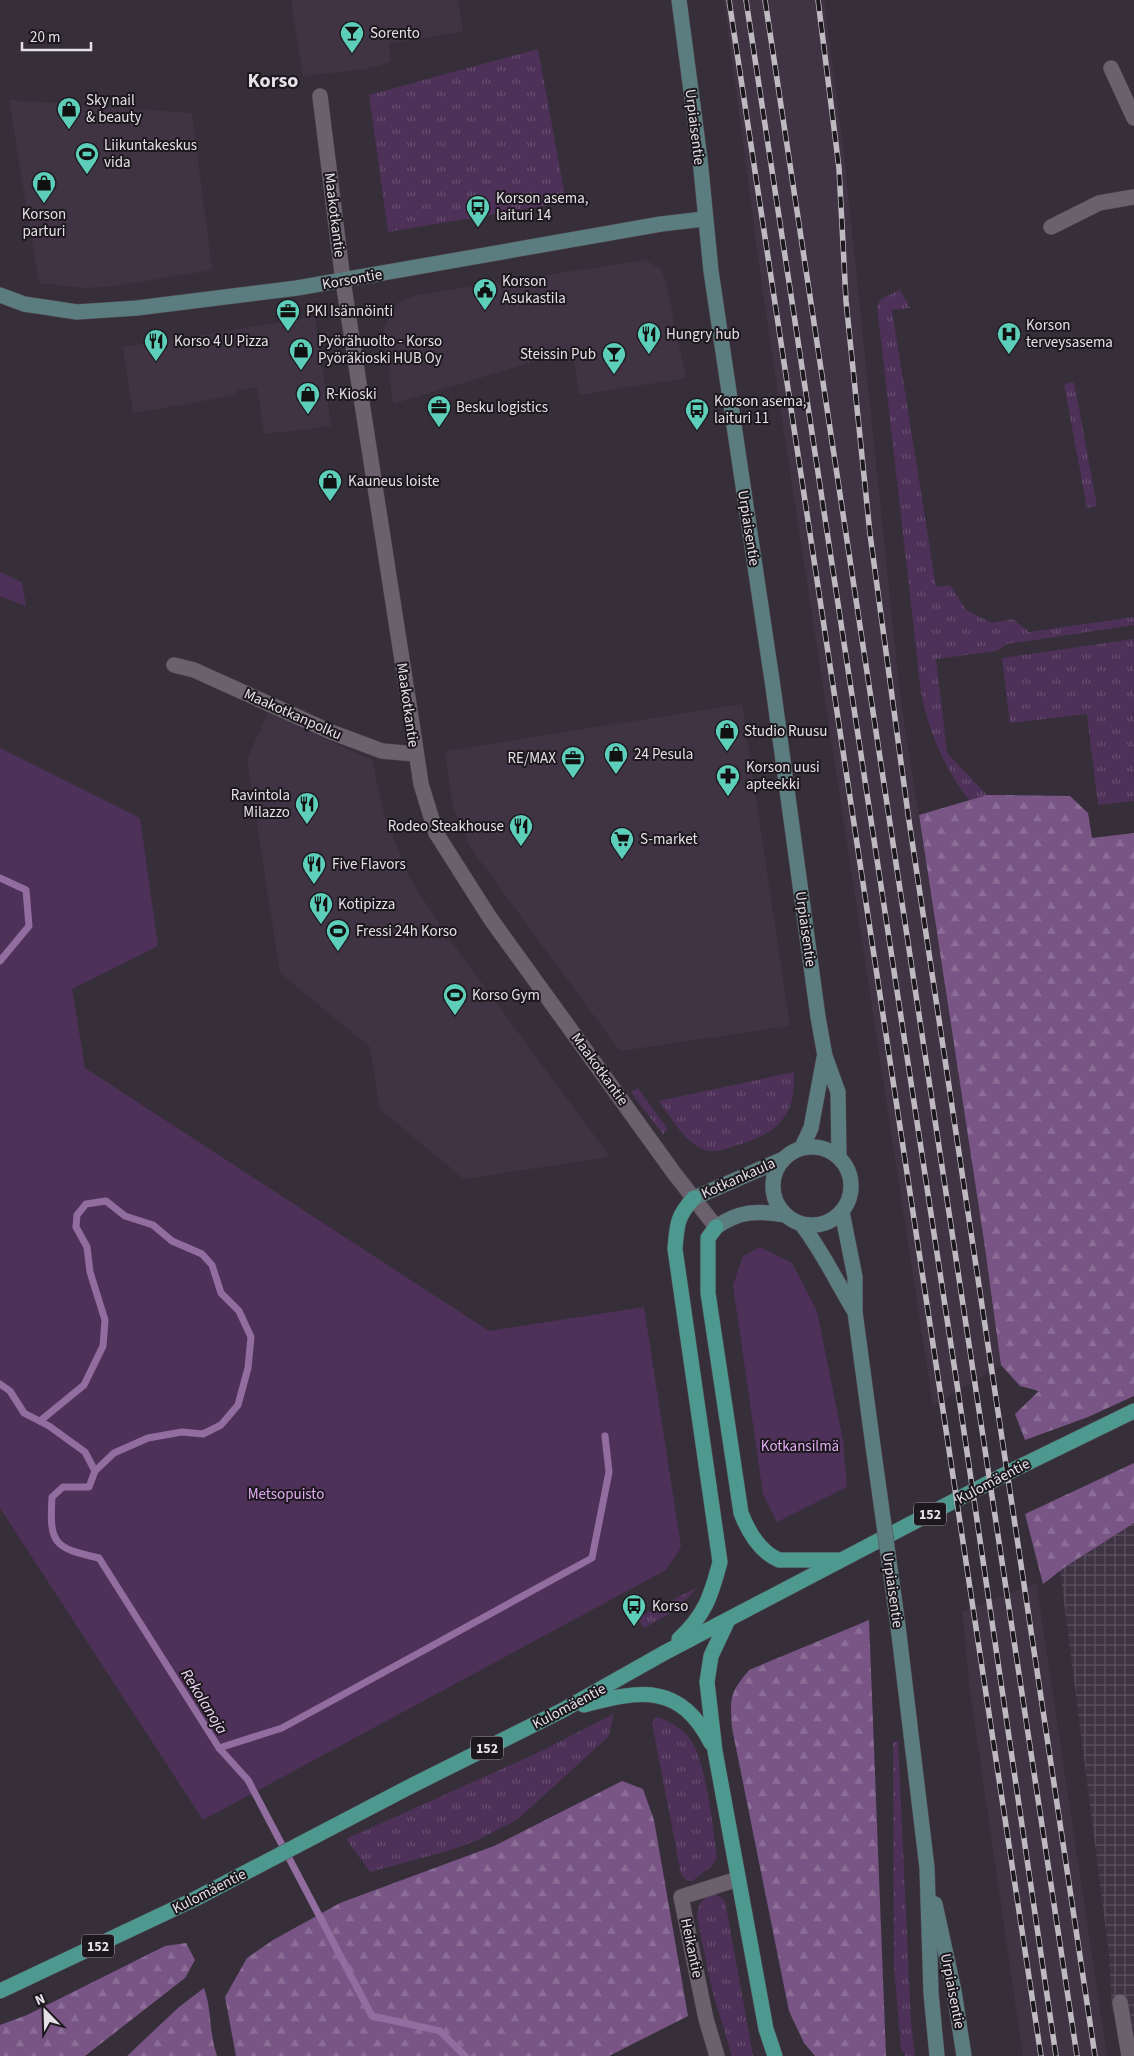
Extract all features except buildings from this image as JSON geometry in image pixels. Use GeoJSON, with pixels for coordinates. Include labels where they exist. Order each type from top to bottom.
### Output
{"type":"FeatureCollection","features":[{"type":"Feature","properties":{"kind":"main road","name":"Urpiaisentie"},"geometry":{"type":"LineString","coordinates":[[679,0],[700,159],[704,219],[825,1056],[838,1092],[839,1157],[850,1176],[852,1187],[849,1199],[842,1212],[856,1277],[856,1312],[872,1446],[898,1626],[927,1868],[931,1993],[937,2056]]}},
{"type":"Feature","properties":{"kind":"main road","name":"Korsontie"},"geometry":{"type":"LineString","coordinates":[[0,295],[24,304],[77,312],[137,308],[343,281],[661,224],[704,219]]}},
{"type":"Feature","properties":{"kind":"main road","name":"Urpiaisentie"},"geometry":{"type":"LineString","coordinates":[[802,1147],[811,1128],[825,1056]]}},
{"type":"Feature","properties":{"kind":"main road"},"geometry":{"type":"LineString","coordinates":[[784,1215],[774,1197],[772,1186],[773,1176],[782,1159],[802,1147],[818,1147],[839,1157]]}},
{"type":"Feature","properties":{"kind":"main road","name":"Kotkankaula"},"geometry":{"type":"LineString","coordinates":[[694,1198],[782,1159]]}},
{"type":"Feature","properties":{"kind":"main road"},"geometry":{"type":"LineString","coordinates":[[664,1653],[692,1626],[705,1609],[720,1562],[675,1249],[677,1225],[682,1211],[694,1198]]}},
{"type":"Feature","properties":{"kind":"main road"},"geometry":{"type":"LineString","coordinates":[[784,1215],[761,1211],[744,1212],[729,1218],[716,1227],[708,1238],[706,1255],[708,1293],[741,1513],[748,1531],[773,1557],[779,1560],[842,1560]]}},
{"type":"Feature","properties":{"kind":"main road"},"geometry":{"type":"LineString","coordinates":[[802,1225],[826,1223],[842,1212]]}},
{"type":"Feature","properties":{"kind":"main road","name":"Urpiaisentie"},"geometry":{"type":"LineString","coordinates":[[784,1215],[802,1225],[826,1258],[837,1283],[856,1312]]}},
{"type":"Feature","properties":{"kind":"main road","name":"Kulomäentie"},"geometry":{"type":"LineString","coordinates":[[0,1991],[195,1899],[563,1710],[664,1653],[1017,1468],[1134,1410]]}},
{"type":"Feature","properties":{"kind":"main road"},"geometry":{"type":"LineString","coordinates":[[728,1620],[711,1656],[707,1682],[715,1751],[738,1879],[766,2029],[775,2056]]}},
{"type":"Feature","properties":{"kind":"main road"},"geometry":{"type":"LineString","coordinates":[[563,1710],[615,1697],[647,1693],[673,1700],[688,1710],[701,1723],[715,1751]]}},
{"type":"Feature","properties":{"kind":"main road","name":"Urpiaisentie"},"geometry":{"type":"LineString","coordinates":[[927,1868],[954,1991],[964,2056]]}},
{"type":"Feature","properties":{"kind":"street"},"geometry":{"type":"LineString","coordinates":[[1111,68],[1134,118]]}},
{"type":"Feature","properties":{"kind":"street","name":"Maakotkantie"},"geometry":{"type":"LineString","coordinates":[[320,96],[343,281],[368,435],[415,754],[429,814],[436,833],[490,918],[674,1173],[716,1227]]}},
{"type":"Feature","properties":{"kind":"street"},"geometry":{"type":"LineString","coordinates":[[1051,227],[1099,203],[1134,197]]}},
{"type":"Feature","properties":{"kind":"street","name":"Maakotkanpolku"},"geometry":{"type":"LineString","coordinates":[[174,665],[194,670],[314,724],[382,752],[415,754]]}},
{"type":"Feature","properties":{"kind":"street","name":"Heikantie"},"geometry":{"type":"LineString","coordinates":[[717,2056],[706,2019],[681,1897],[738,1879]]}},
{"type":"Feature","properties":{"kind":"street"},"geometry":{"type":"LineString","coordinates":[[1120,2002],[1130,2056]]}},
{"type":"Feature","properties":{"kind":"shaded area"},"geometry":{"type":"Polygon","coordinates":[[[291,0],[458,0],[463,32],[389,43],[391,62],[366,69],[303,76],[291,0]]]}},
{"type":"Feature","properties":{"kind":"shaded area"},"geometry":{"type":"Polygon","coordinates":[[[724,0],[824,0],[844,154],[900,695],[984,1241],[1001,1365],[933,1406],[763,294],[724,0]]]}},
{"type":"Feature","properties":{"kind":"shaded area"},"geometry":{"type":"Polygon","coordinates":[[[9,100],[192,113],[212,270],[116,286],[83,288],[39,283],[9,100]]]}},
{"type":"Feature","properties":{"kind":"shaded area"},"geometry":{"type":"Polygon","coordinates":[[[645,260],[661,269],[665,279],[686,378],[580,395],[572,350],[393,404],[384,329],[395,307],[402,301],[417,295],[645,260]]]}},
{"type":"Feature","properties":{"kind":"shaded area"},"geometry":{"type":"Polygon","coordinates":[[[315,317],[331,426],[264,434],[257,387],[236,390],[237,395],[133,413],[123,347],[315,317]]]}},
{"type":"Feature","properties":{"kind":"shaded area","name":"S-market"},"geometry":{"type":"Polygon","coordinates":[[[742,704],[790,1026],[620,1051],[470,847],[453,807],[445,751],[742,704]]]}},
{"type":"Feature","properties":{"kind":"shaded area"},"geometry":{"type":"Polygon","coordinates":[[[268,713],[372,760],[384,814],[410,879],[447,936],[610,1157],[464,1179],[380,1109],[370,1047],[280,973],[247,759],[268,713]]]}},
{"type":"Feature","properties":{"kind":"shaded area"},"geometry":{"type":"Polygon","coordinates":[[[1134,1523],[1134,2034],[1130,2010],[1112,2012],[1109,1953],[1060,1570],[1134,1523]]]}},
{"type":"Feature","properties":{"kind":"shaded area"},"geometry":{"type":"Polygon","coordinates":[[[1037,1583],[1107,2056],[1023,2056],[970,1690],[962,1612],[1037,1583]]]}},
{"type":"Feature","properties":{"kind":"green space"},"geometry":{"type":"Polygon","coordinates":[[[538,49],[566,202],[388,232],[369,95],[538,49]]]}},
{"type":"Feature","properties":{"kind":"green space"},"geometry":{"type":"Polygon","coordinates":[[[900,290],[910,308],[892,310],[936,587],[950,585],[966,610],[992,623],[1013,619],[1029,632],[1134,617],[1134,625],[1007,644],[997,651],[936,659],[947,753],[987,795],[969,800],[952,775],[939,749],[928,721],[921,692],[877,305],[881,299],[900,290]]]}},
{"type":"Feature","properties":{"kind":"green space"},"geometry":{"type":"Polygon","coordinates":[[[1074,382],[1097,506],[1087,508],[1064,384],[1074,382]]]}},
{"type":"Feature","properties":{"kind":"green space"},"geometry":{"type":"Polygon","coordinates":[[[0,572],[22,582],[26,606],[0,596],[0,572]]]}},
{"type":"Feature","properties":{"kind":"green space"},"geometry":{"type":"Polygon","coordinates":[[[1134,639],[1134,801],[1098,805],[1087,714],[1010,723],[1002,658],[1134,639]]]}},
{"type":"Feature","properties":{"kind":"green space","name":"Metsopuisto"},"geometry":{"type":"Polygon","coordinates":[[[0,748],[140,818],[158,946],[72,989],[85,1068],[489,1331],[644,1307],[681,1547],[666,1570],[203,1820],[0,1508],[0,748]]]}},
{"type":"Feature","properties":{"kind":"green space"},"geometry":{"type":"Polygon","coordinates":[[[987,795],[1070,796],[1088,813],[1092,838],[1134,833],[1134,1396],[1088,1417],[1025,1440],[1015,1414],[1039,1391],[1020,1386],[1001,1365],[919,815],[987,795]]]}},
{"type":"Feature","properties":{"kind":"green space"},"geometry":{"type":"Polygon","coordinates":[[[794,1072],[792,1100],[782,1120],[763,1135],[720,1150],[712,1151],[696,1146],[678,1128],[659,1101],[794,1072]]]}},
{"type":"Feature","properties":{"kind":"green space"},"geometry":{"type":"Polygon","coordinates":[[[638,1088],[667,1128],[663,1135],[631,1092],[638,1088]]]}},
{"type":"Feature","properties":{"kind":"green space","name":"Kotkansilmä"},"geometry":{"type":"Polygon","coordinates":[[[760,1247],[792,1263],[817,1311],[843,1440],[847,1487],[777,1522],[763,1494],[733,1285],[743,1256],[760,1247]]]}},
{"type":"Feature","properties":{"kind":"green space"},"geometry":{"type":"Polygon","coordinates":[[[1134,1463],[1134,1523],[1065,1567],[1043,1584],[1025,1514],[1134,1463]]]}},
{"type":"Feature","properties":{"kind":"green space"},"geometry":{"type":"Polygon","coordinates":[[[698,1587],[676,1610],[644,1628],[638,1618],[698,1587]]]}},
{"type":"Feature","properties":{"kind":"green space"},"geometry":{"type":"Polygon","coordinates":[[[869,1620],[886,2056],[815,2056],[804,2043],[789,2011],[732,1728],[731,1703],[734,1691],[749,1670],[869,1620]]]}},
{"type":"Feature","properties":{"kind":"green space"},"geometry":{"type":"Polygon","coordinates":[[[614,1714],[608,1737],[518,1819],[480,1839],[451,1850],[370,1872],[346,1839],[533,1755],[614,1714]]]}},
{"type":"Feature","properties":{"kind":"green space"},"geometry":{"type":"Polygon","coordinates":[[[656,1717],[679,1728],[693,1744],[704,1774],[708,1792],[717,1857],[712,1866],[692,1881],[687,1881],[681,1874],[652,1723],[656,1717]]]}},
{"type":"Feature","properties":{"kind":"green space"},"geometry":{"type":"Polygon","coordinates":[[[898,1741],[911,2023],[915,2056],[905,2056],[901,2049],[894,1966],[893,1742],[898,1741]]]}},
{"type":"Feature","properties":{"kind":"green space"},"geometry":{"type":"Polygon","coordinates":[[[622,1781],[643,1789],[654,1820],[688,2016],[609,2056],[236,2056],[225,1997],[247,1958],[273,1940],[340,1903],[494,1846],[622,1781]]]}},
{"type":"Feature","properties":{"kind":"green space"},"geometry":{"type":"Polygon","coordinates":[[[716,1894],[725,1901],[753,2056],[732,2056],[712,1990],[697,1917],[702,1901],[716,1894]]]}},
{"type":"Feature","properties":{"kind":"green space"},"geometry":{"type":"Polygon","coordinates":[[[186,1943],[195,1960],[185,1978],[85,2056],[0,2056],[0,2025],[27,2015],[165,1946],[186,1943]]]}},
{"type":"Feature","properties":{"kind":"green space"},"geometry":{"type":"Polygon","coordinates":[[[204,1988],[217,2056],[127,2056],[179,2007],[204,1988]]]}},
{"type":"Feature","properties":{"kind":"waterway","name":"Rekolanoja"},"geometry":{"type":"LineString","coordinates":[[0,878],[26,890],[29,926],[0,961]]}},
{"type":"Feature","properties":{"kind":"waterway"},"geometry":{"type":"LineString","coordinates":[[40,1421],[84,1385],[103,1346],[105,1320],[90,1272],[87,1247],[76,1227],[77,1215],[86,1204],[106,1201],[125,1216],[153,1225],[172,1241],[202,1254],[212,1265],[221,1293],[239,1311],[251,1337],[248,1368],[238,1405],[221,1425],[203,1434],[182,1432],[148,1438],[114,1453],[95,1471]]}},
{"type":"Feature","properties":{"kind":"waterway","name":"Rekolanoja"},"geometry":{"type":"LineString","coordinates":[[0,1384],[10,1391],[24,1413],[49,1426],[85,1452],[95,1471],[89,1487],[63,1487],[52,1497],[51,1513],[54,1534],[64,1547],[99,1558],[219,1748],[248,1780],[372,2016],[440,2031],[465,2056]]}},
{"type":"Feature","properties":{"kind":"waterway"},"geometry":{"type":"LineString","coordinates":[[219,1748],[282,1728],[592,1558],[609,1472],[605,1436]]}},
{"type":"Feature","properties":{"kind":"railway"},"geometry":{"type":"LineString","coordinates":[[729,0],[1041,2056]]}},
{"type":"Feature","properties":{"kind":"railway"},"geometry":{"type":"LineString","coordinates":[[746,0],[958,1391],[1056,2056]]}},
{"type":"Feature","properties":{"kind":"railway"},"geometry":{"type":"LineString","coordinates":[[765,0],[1077,2056]]}},
{"type":"Feature","properties":{"kind":"railway"},"geometry":{"type":"LineString","coordinates":[[818,0],[839,168],[846,301],[870,534],[908,814],[1095,2056]]}},
{"type":"Feature","properties":{"kind":"place","name":"Sorento"},"geometry":{"type":"Point","coordinates":[352,54]}},
{"type":"Feature","properties":{"kind":"place","name":"Sky nail & beauty"},"geometry":{"type":"Point","coordinates":[69,130]}},
{"type":"Feature","properties":{"kind":"place","name":"Liikuntakeskus vida"},"geometry":{"type":"Point","coordinates":[87,175]}},
{"type":"Feature","properties":{"kind":"place","name":"Korson parturi"},"geometry":{"type":"Point","coordinates":[44,204]}},
{"type":"Feature","properties":{"kind":"place","name":"Korson asema, laituri 14"},"geometry":{"type":"Point","coordinates":[478,228]}},
{"type":"Feature","properties":{"kind":"place","name":"Korson Asukastila"},"geometry":{"type":"Point","coordinates":[485,311]}},
{"type":"Feature","properties":{"kind":"place","name":"PKI Isännöinti"},"geometry":{"type":"Point","coordinates":[288,332]}},
{"type":"Feature","properties":{"kind":"place","name":"Hungry hub"},"geometry":{"type":"Point","coordinates":[649,355]}},
{"type":"Feature","properties":{"kind":"place","name":"Korson terveysasema"},"geometry":{"type":"Point","coordinates":[1009,355]}},
{"type":"Feature","properties":{"kind":"place","name":"Korso 4 U Pizza"},"geometry":{"type":"Point","coordinates":[156,362]}},
{"type":"Feature","properties":{"kind":"place","name":"Pyörähuolto - Korso Pyöräkioski HUB Oy"},"geometry":{"type":"Point","coordinates":[301,371]}},
{"type":"Feature","properties":{"kind":"place","name":"Steissin Pub"},"geometry":{"type":"Point","coordinates":[614,375]}},
{"type":"Feature","properties":{"kind":"place","name":"R-Kioski"},"geometry":{"type":"Point","coordinates":[308,415]}},
{"type":"Feature","properties":{"kind":"place","name":"Besku logistics"},"geometry":{"type":"Point","coordinates":[439,428]}},
{"type":"Feature","properties":{"kind":"place","name":"Korson asema, laituri 11"},"geometry":{"type":"Point","coordinates":[697,431]}},
{"type":"Feature","properties":{"kind":"place","name":"Kauneus loiste"},"geometry":{"type":"Point","coordinates":[330,502]}},
{"type":"Feature","properties":{"kind":"place","name":"Studio Ruusu"},"geometry":{"type":"Point","coordinates":[727,752]}},
{"type":"Feature","properties":{"kind":"place","name":"24 Pesula"},"geometry":{"type":"Point","coordinates":[616,775]}},
{"type":"Feature","properties":{"kind":"place","name":"RE/MAX"},"geometry":{"type":"Point","coordinates":[573,779]}},
{"type":"Feature","properties":{"kind":"place","name":"Korson uusi apteekki"},"geometry":{"type":"Point","coordinates":[728,797]}},
{"type":"Feature","properties":{"kind":"place","name":"Ravintola Milazzo"},"geometry":{"type":"Point","coordinates":[307,825]}},
{"type":"Feature","properties":{"kind":"place","name":"Rodeo Steakhouse"},"geometry":{"type":"Point","coordinates":[521,847]}},
{"type":"Feature","properties":{"kind":"place","name":"S-market"},"geometry":{"type":"Point","coordinates":[622,860]}},
{"type":"Feature","properties":{"kind":"place","name":"Five Flavors"},"geometry":{"type":"Point","coordinates":[314,885]}},
{"type":"Feature","properties":{"kind":"place","name":"Kotipizza"},"geometry":{"type":"Point","coordinates":[321,925]}},
{"type":"Feature","properties":{"kind":"place","name":"Fressi 24h Korso"},"geometry":{"type":"Point","coordinates":[338,952]}},
{"type":"Feature","properties":{"kind":"place","name":"Korso Gym"},"geometry":{"type":"Point","coordinates":[455,1016]}},
{"type":"Feature","properties":{"kind":"place","name":"Korso"},"geometry":{"type":"Point","coordinates":[634,1627]}},
{"type":"Feature","properties":{"kind":"district","name":"Korso"},"geometry":{"type":"Point","coordinates":[273,80]}}]}
